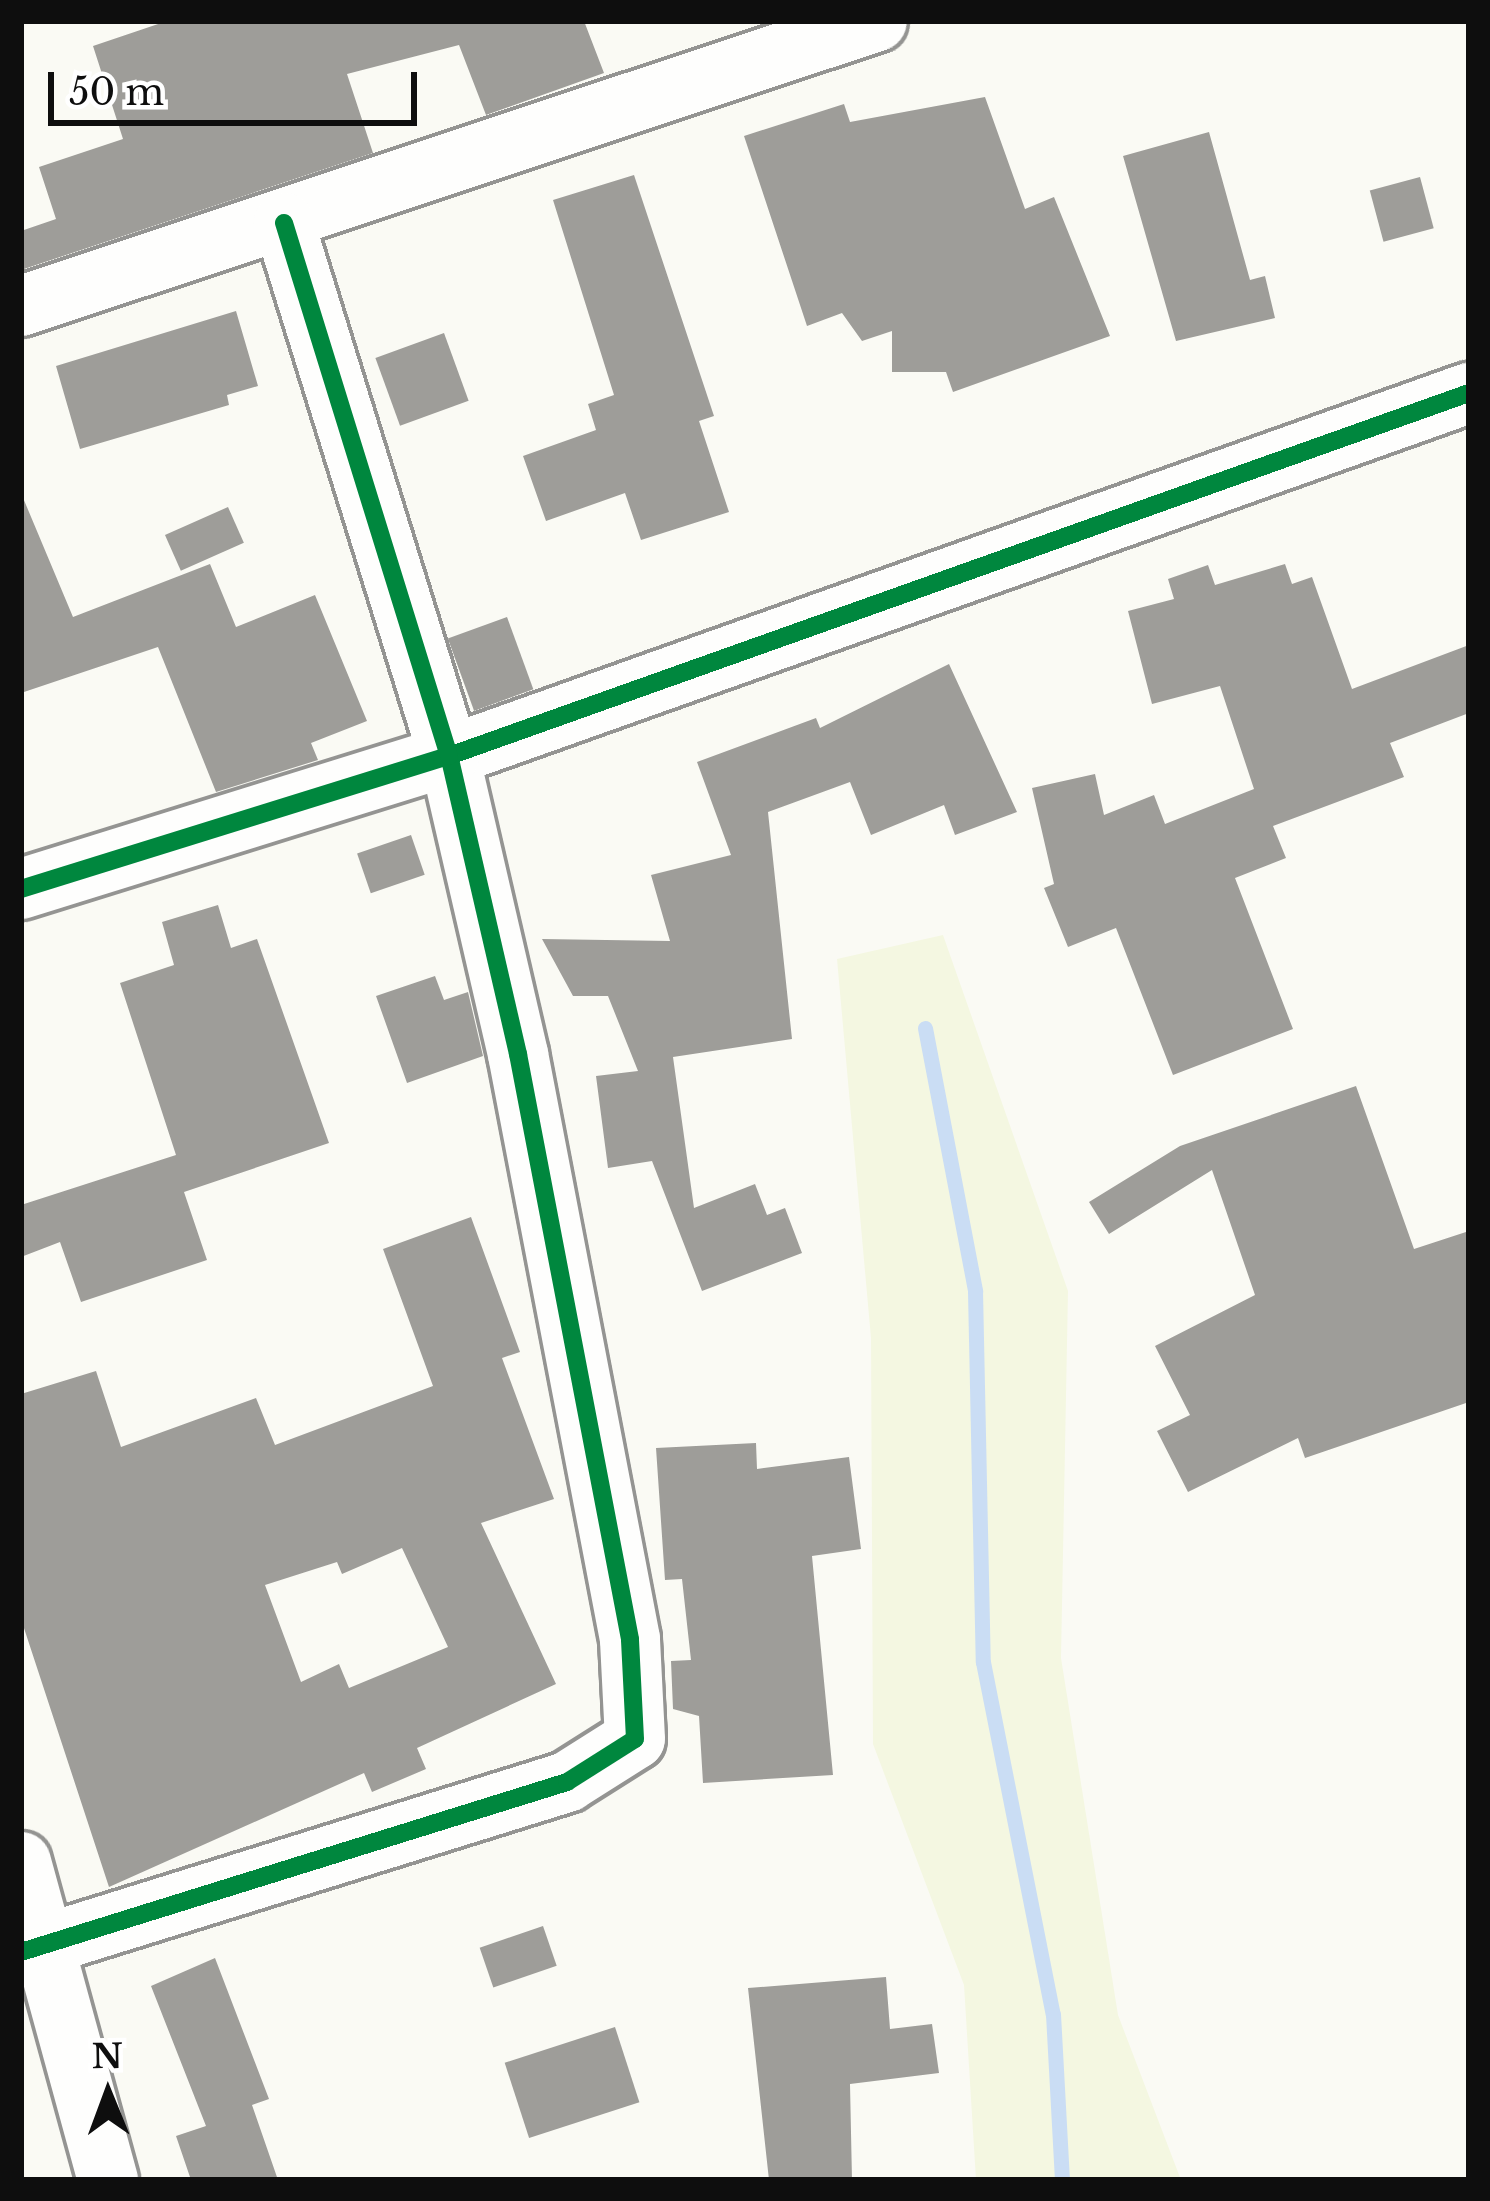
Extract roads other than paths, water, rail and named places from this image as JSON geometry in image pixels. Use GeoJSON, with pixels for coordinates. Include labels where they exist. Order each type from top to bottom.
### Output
{"type":"FeatureCollection","features":[{"type":"Feature","properties":{"kind":"street"},"geometry":{"type":"LineString","coordinates":[[21,307],[284,223],[877,21]]}},
{"type":"Feature","properties":{"kind":"street"},"geometry":{"type":"LineString","coordinates":[[30,1949],[567,1782],[634,1739],[630,1639],[448,756],[284,223]]}},
{"type":"Feature","properties":{"kind":"street"},"geometry":{"type":"LineString","coordinates":[[21,889],[448,756],[1469,393]]}},
{"type":"Feature","properties":{"kind":"street"},"geometry":{"type":"LineString","coordinates":[[21,1862],[30,1949],[108,2180]]}},
{"type":"Feature","properties":{"kind":"waterway"},"geometry":{"type":"LineString","coordinates":[[925,1028],[975,1291],[983,1662],[1053,2014],[1062,2180]]}}]}
